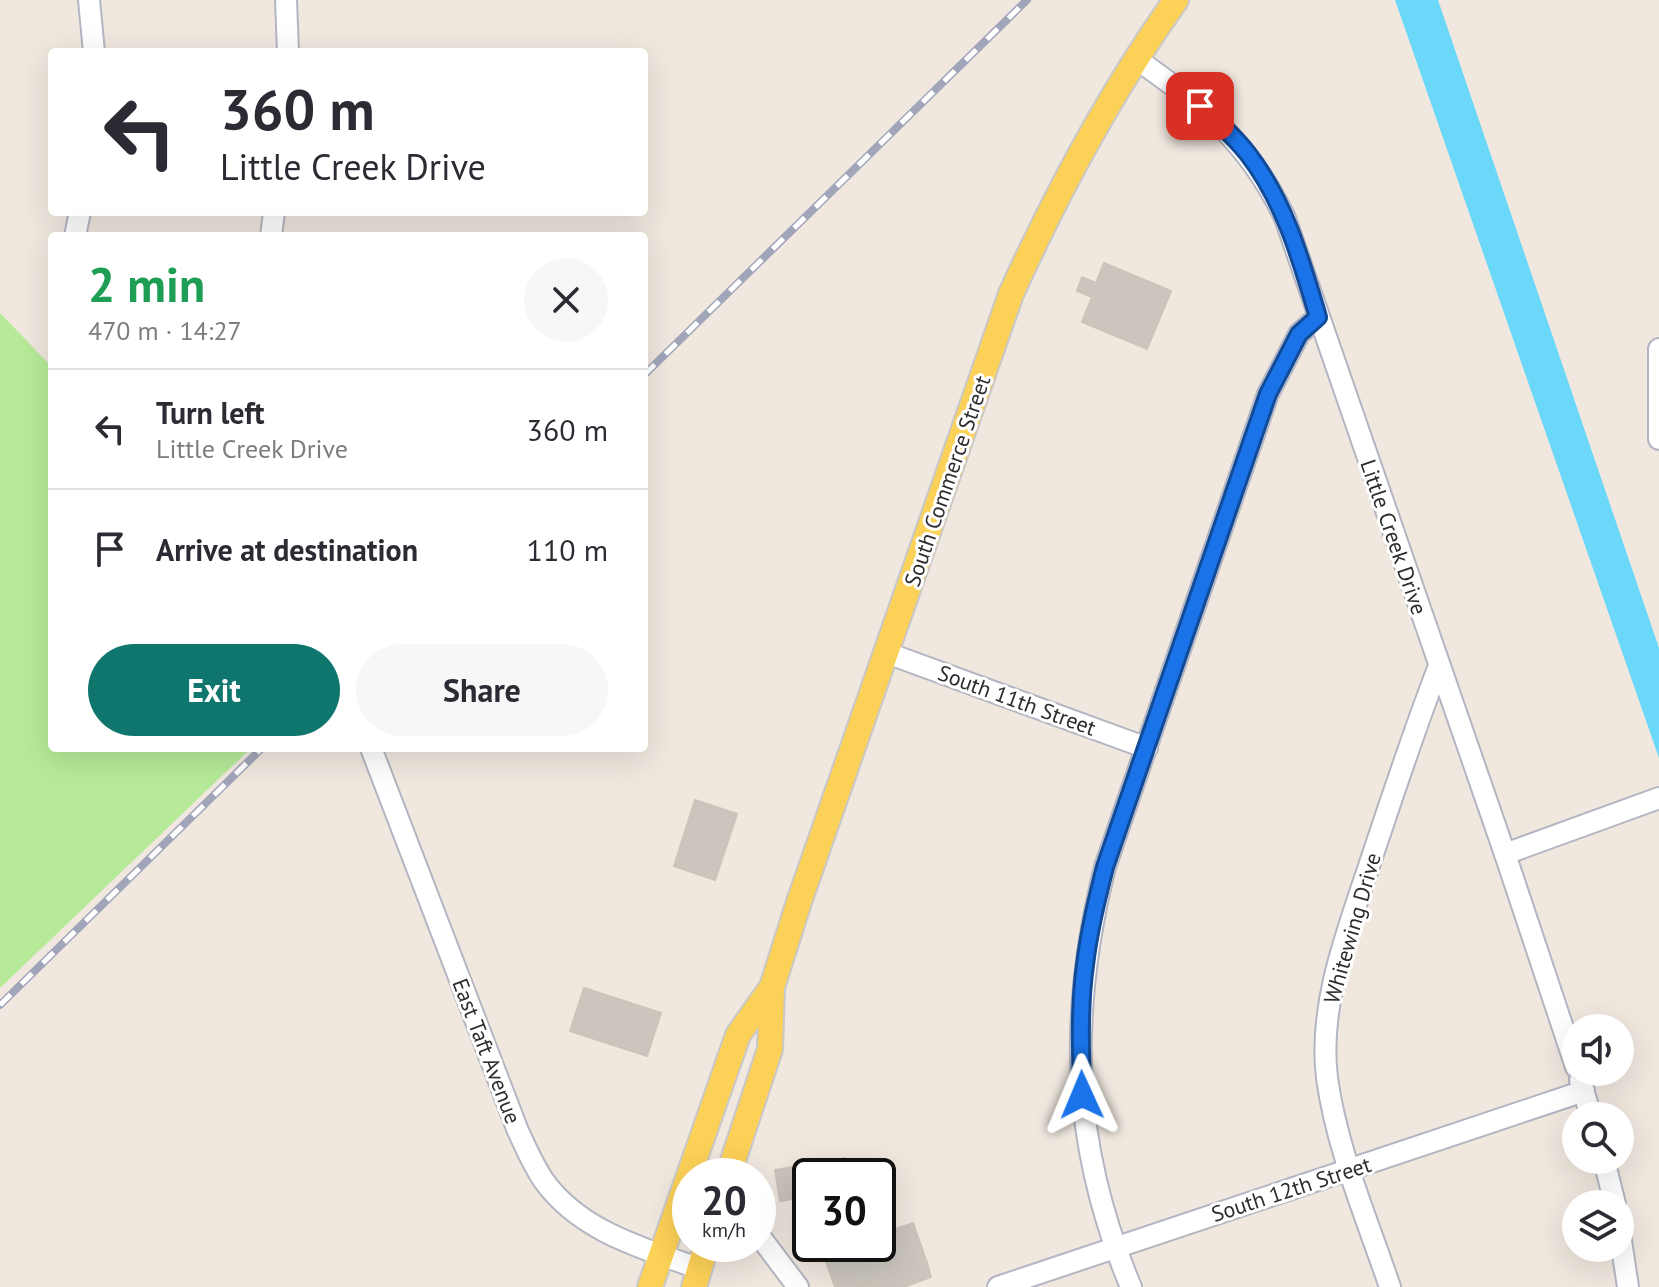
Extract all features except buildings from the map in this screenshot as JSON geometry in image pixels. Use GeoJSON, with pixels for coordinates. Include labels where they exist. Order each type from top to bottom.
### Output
{"type":"FeatureCollection","features":[{"type":"Feature","properties":{"kind":"main road","name":"South Commerce Street"},"geometry":{"type":"LineString","coordinates":[[734,1158],[770,1049],[772,987],[801,895],[1011,294],[1056,196],[1096,121],[1176,0]]}},
{"type":"Feature","properties":{"kind":"main road","name":"South Commerce Street"},"geometry":{"type":"LineString","coordinates":[[650,1287],[738,1035],[772,987]]}},
{"type":"Feature","properties":{"kind":"street"},"geometry":{"type":"LineString","coordinates":[[89,0],[94,48]]}},
{"type":"Feature","properties":{"kind":"street"},"geometry":{"type":"LineString","coordinates":[[286,0],[288,48]]}},
{"type":"Feature","properties":{"kind":"street","name":"Little Creek Drive"},"geometry":{"type":"LineString","coordinates":[[1135,58],[1200,106],[1248,154],[1269,185],[1285,218],[1562,1026]]}},
{"type":"Feature","properties":{"kind":"street"},"geometry":{"type":"LineString","coordinates":[[1131,1287],[1114,1248],[1095,1186],[1082,1095],[1084,967],[1096,904],[1105,867],[1268,394],[1299,334],[1318,317]]}},
{"type":"Feature","properties":{"kind":"street"},"geometry":{"type":"LineString","coordinates":[[1659,349],[1659,439]]}},
{"type":"Feature","properties":{"kind":"street","name":"South 11th Street"},"geometry":{"type":"LineString","coordinates":[[887,653],[1147,748]]}},
{"type":"Feature","properties":{"kind":"street","name":"Whitewing Drive"},"geometry":{"type":"LineString","coordinates":[[1390,1287],[1335,1122],[1325,1054],[1328,1006],[1410,740],[1439,666]]}},
{"type":"Feature","properties":{"kind":"street","name":"East Taft Avenue"},"geometry":{"type":"LineString","coordinates":[[373,752],[518,1131],[535,1167],[546,1184],[574,1211],[600,1229],[624,1242],[662,1255],[697,1278]]}},
{"type":"Feature","properties":{"kind":"street"},"geometry":{"type":"LineString","coordinates":[[1505,854],[1659,798]]}},
{"type":"Feature","properties":{"kind":"street","name":"South 12th Street"},"geometry":{"type":"LineString","coordinates":[[998,1287],[1351,1170],[1562,1084]]}},
{"type":"Feature","properties":{"kind":"street"},"geometry":{"type":"LineString","coordinates":[[776,1258],[798,1287]]}},
{"type":"Feature","properties":{"kind":"street"},"geometry":{"type":"LineString","coordinates":[[1624,1262],[1628,1287]]}},
{"type":"Feature","properties":{"kind":"green space"},"geometry":{"type":"Polygon","coordinates":[[[0,313],[48,363],[48,752],[247,752],[0,988],[0,313]]]}},
{"type":"Feature","properties":{"kind":"water"},"geometry":{"type":"Polygon","coordinates":[[[1395,0],[1438,0],[1659,648],[1659,758],[1395,0]]]}},
{"type":"Feature","properties":{"kind":"railway"},"geometry":{"type":"LineString","coordinates":[[648,371],[1027,0]]}},
{"type":"Feature","properties":{"kind":"railway"},"geometry":{"type":"LineString","coordinates":[[0,1005],[258,752]]}},
{"type":"Feature","properties":{"kind":"route"},"geometry":{"type":"LineString","coordinates":[[1082,1095],[1084,967],[1105,867],[1268,394],[1299,334],[1318,317],[1295,242],[1275,195],[1234,137],[1200,106]]}}]}
